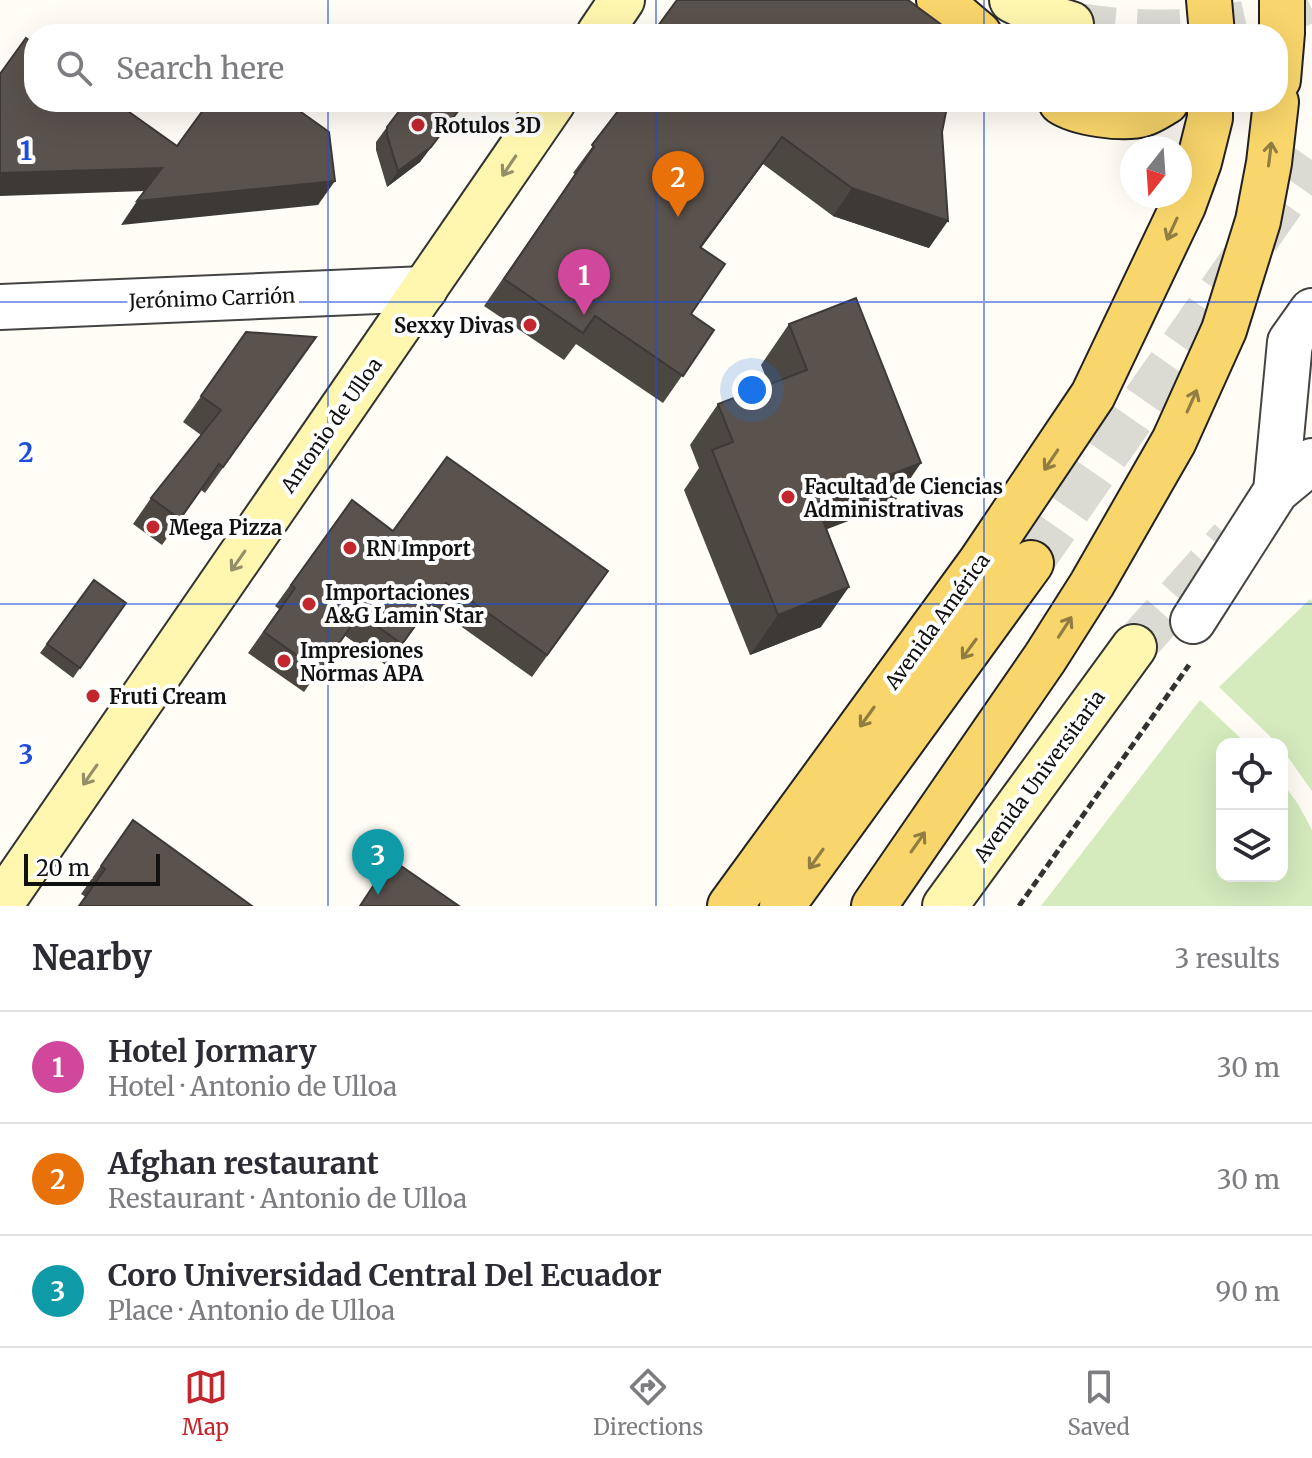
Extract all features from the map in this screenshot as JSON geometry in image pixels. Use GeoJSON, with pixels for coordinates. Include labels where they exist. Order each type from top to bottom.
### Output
{"type":"FeatureCollection","features":[{"type":"Feature","properties":{"kind":"main road"},"geometry":{"type":"LineString","coordinates":[[939,0],[967,24]]}},
{"type":"Feature","properties":{"kind":"main road"},"geometry":{"type":"LineString","coordinates":[[1209,0],[1211,24]]}},
{"type":"Feature","properties":{"kind":"main road"},"geometry":{"type":"LineString","coordinates":[[1282,0],[1282,24]]}},
{"type":"Feature","properties":{"kind":"main road"},"geometry":{"type":"LineString","coordinates":[[1089,112],[1120,117],[1147,112]]}},
{"type":"Feature","properties":{"kind":"main road","name":"Avenida América"},"geometry":{"type":"LineString","coordinates":[[730,906],[980,563],[1057,453],[1093,395],[1183,206],[1199,162],[1210,112]]}},
{"type":"Feature","properties":{"kind":"main road"},"geometry":{"type":"LineString","coordinates":[[874,906],[1045,658],[1092,584],[1174,441],[1224,330],[1258,221],[1275,112]]}},
{"type":"Feature","properties":{"kind":"main road"},"geometry":{"type":"LineString","coordinates":[[782,906],[1031,563]]}},
{"type":"Feature","properties":{"kind":"street"},"geometry":{"type":"LineString","coordinates":[[606,24],[622,0]]}},
{"type":"Feature","properties":{"kind":"street"},"geometry":{"type":"LineString","coordinates":[[1012,0],[1044,16],[1071,24]]}},
{"type":"Feature","properties":{"kind":"street","name":"Antonio de Ulloa"},"geometry":{"type":"LineString","coordinates":[[0,905],[546,112]]}},
{"type":"Feature","properties":{"kind":"street","name":"Jerónimo Carrión"},"geometry":{"type":"LineString","coordinates":[[0,307],[425,289]]}},
{"type":"Feature","properties":{"kind":"street"},"geometry":{"type":"LineString","coordinates":[[1276,491],[1290,342],[1312,311]]}},
{"type":"Feature","properties":{"kind":"street"},"geometry":{"type":"LineString","coordinates":[[1193,621],[1276,491],[1312,461]]}},
{"type":"Feature","properties":{"kind":"street","name":"Avenida Universitaria"},"geometry":{"type":"LineString","coordinates":[[945,906],[1134,647]]}},
{"type":"Feature","properties":{"kind":"path"},"geometry":{"type":"LineString","coordinates":[[1019,906],[1189,669],[1193,621]]}},
{"type":"Feature","properties":{"kind":"green space"},"geometry":{"type":"Polygon","coordinates":[[[1310,599],[1312,601],[1312,791],[1288,757],[1288,738],[1272,738],[1219,687],[1310,599]]]}},
{"type":"Feature","properties":{"kind":"green space"},"geometry":{"type":"Polygon","coordinates":[[[1200,700],[1241,738],[1216,738],[1216,882],[1288,882],[1288,790],[1312,830],[1312,906],[1041,906],[1200,700]]]}},
{"type":"Feature","properties":{"kind":"building"},"geometry":{"type":"Polygon","coordinates":[[[677,0],[908,0],[940,24],[659,24],[677,0]]]}},
{"type":"Feature","properties":{"kind":"building"},"geometry":{"type":"Polygon","coordinates":[[[24,41],[24,112],[129,112],[177,146],[202,112],[301,112],[329,132],[335,181],[137,201],[162,168],[0,173],[0,74],[24,41]]]}},
{"type":"Feature","properties":{"kind":"building","name":"Rotulos 3D"},"geometry":{"type":"Polygon","coordinates":[[[398,112],[457,112],[431,147],[398,171],[387,127],[398,112]]]}},
{"type":"Feature","properties":{"kind":"building"},"geometry":{"type":"Polygon","coordinates":[[[617,112],[946,112],[942,132],[948,221],[852,188],[782,137],[700,247],[725,264],[691,314],[714,330],[683,376],[595,316],[583,333],[504,279],[594,147],[592,145],[617,112]]]}},
{"type":"Feature","properties":{"kind":"building","name":"Facultad de Ciencias Administrativas"},"geometry":{"type":"Polygon","coordinates":[[[856,298],[921,463],[816,503],[849,587],[778,615],[712,450],[733,442],[718,404],[807,370],[789,324],[856,298]]]}},
{"type":"Feature","properties":{"kind":"building"},"geometry":{"type":"Polygon","coordinates":[[[246,332],[316,337],[223,467],[219,464],[180,519],[151,498],[221,410],[201,396],[246,332]]]}},
{"type":"Feature","properties":{"kind":"building"},"geometry":{"type":"Polygon","coordinates":[[[447,457],[608,571],[547,655],[446,583],[402,644],[360,614],[319,671],[264,632],[295,588],[291,585],[352,500],[393,531],[447,457]]]}},
{"type":"Feature","properties":{"kind":"building"},"geometry":{"type":"Polygon","coordinates":[[[94,580],[126,603],[80,668],[47,644],[94,580]]]}},
{"type":"Feature","properties":{"kind":"building"},"geometry":{"type":"Polygon","coordinates":[[[133,820],[252,906],[79,906],[105,869],[101,866],[133,820]]]}},
{"type":"Feature","properties":{"kind":"building"},"geometry":{"type":"Polygon","coordinates":[[[391,859],[459,906],[360,906],[391,859]]]}},
{"type":"Feature","properties":{"kind":"tunnel"},"geometry":{"type":"LineString","coordinates":[[1238,24],[1283,12],[1311,0]]}},
{"type":"Feature","properties":{"kind":"tunnel"},"geometry":{"type":"LineString","coordinates":[[1031,563],[1312,160]]}},
{"type":"Feature","properties":{"kind":"tunnel"},"geometry":{"type":"LineString","coordinates":[[1134,647],[1231,539]]}},
{"type":"Feature","properties":{"kind":"place","name":"Rotulos 3D"},"geometry":{"type":"Point","coordinates":[418,125]}},
{"type":"Feature","properties":{"kind":"place","name":"Afghan restaurant"},"geometry":{"type":"Point","coordinates":[678,217]}},
{"type":"Feature","properties":{"kind":"place","name":"Hotel Jormary"},"geometry":{"type":"Point","coordinates":[584,315]}},
{"type":"Feature","properties":{"kind":"place","name":"Sexxy Divas"},"geometry":{"type":"Point","coordinates":[530,325]}},
{"type":"Feature","properties":{"kind":"place","name":"Facultad de Ciencias Administrativas"},"geometry":{"type":"Point","coordinates":[788,497]}},
{"type":"Feature","properties":{"kind":"place","name":"Mega Pizza"},"geometry":{"type":"Point","coordinates":[153,527]}},
{"type":"Feature","properties":{"kind":"place","name":"RN Import"},"geometry":{"type":"Point","coordinates":[350,548]}},
{"type":"Feature","properties":{"kind":"place","name":"Importaciones A&G Lamin Star"},"geometry":{"type":"Point","coordinates":[309,604]}},
{"type":"Feature","properties":{"kind":"place","name":"Impresiones Normas APA"},"geometry":{"type":"Point","coordinates":[284,661]}},
{"type":"Feature","properties":{"kind":"place","name":"Fruti Cream"},"geometry":{"type":"Point","coordinates":[93,696]}},
{"type":"Feature","properties":{"kind":"place","name":"Coro Universidad Central Del Ecuador"},"geometry":{"type":"Point","coordinates":[378,895]}}]}
